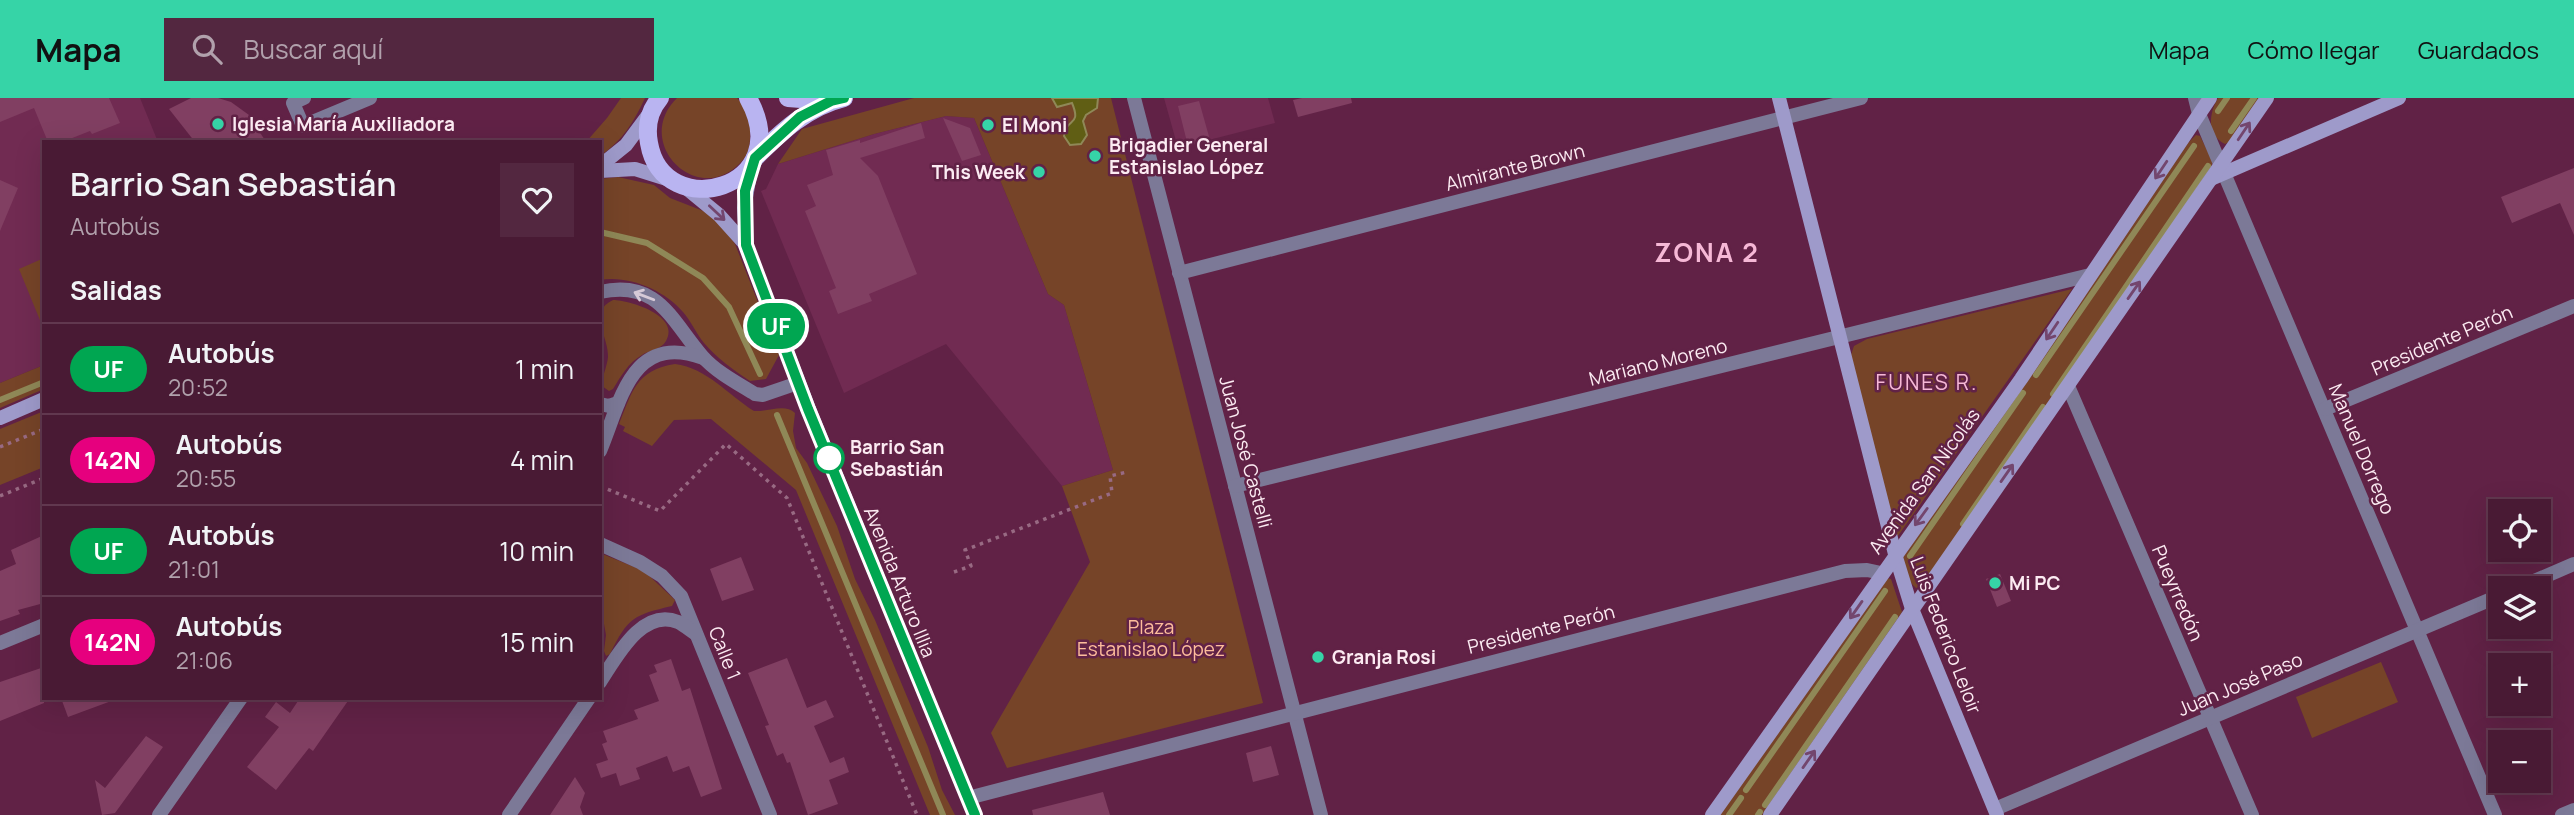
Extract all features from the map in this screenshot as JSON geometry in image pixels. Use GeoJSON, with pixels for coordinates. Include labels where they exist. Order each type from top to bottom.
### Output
{"type":"FeatureCollection","features":[{"type":"Feature","properties":{"kind":"main road"},"geometry":{"type":"LineString","coordinates":[[748,98],[758,117],[760,138],[753,161]]}},
{"type":"Feature","properties":{"kind":"main road"},"geometry":{"type":"LineString","coordinates":[[788,98],[837,100]]}},
{"type":"Feature","properties":{"kind":"main road"},"geometry":{"type":"LineString","coordinates":[[656,103],[647,131],[650,152],[661,170],[680,185],[702,190],[721,187],[739,178],[753,161],[800,117],[837,100]]}},
{"type":"Feature","properties":{"kind":"street"},"geometry":{"type":"LineString","coordinates":[[304,98],[293,103],[303,126],[370,98]]}},
{"type":"Feature","properties":{"kind":"street","name":"Juan José Castelli"},"geometry":{"type":"LineString","coordinates":[[1134,98],[1321,815]]}},
{"type":"Feature","properties":{"kind":"street","name":"Luis Federico Leloir"},"geometry":{"type":"LineString","coordinates":[[1779,98],[1895,554],[1912,609],[1996,812]]}},
{"type":"Feature","properties":{"kind":"street","name":"Almirante Brown"},"geometry":{"type":"LineString","coordinates":[[1179,273],[1861,98]]}},
{"type":"Feature","properties":{"kind":"street","name":"Manuel Dorrego"},"geometry":{"type":"LineString","coordinates":[[2195,98],[2219,172],[2325,409],[2495,815]]}},
{"type":"Feature","properties":{"kind":"street","name":"Avenida San Nicolás"},"geometry":{"type":"LineString","coordinates":[[1712,815],[2021,379],[2210,98]]}},
{"type":"Feature","properties":{"kind":"street"},"geometry":{"type":"LineString","coordinates":[[1770,815],[2219,172],[2267,98]]}},
{"type":"Feature","properties":{"kind":"street"},"geometry":{"type":"LineString","coordinates":[[2219,172],[2399,98]]}},
{"type":"Feature","properties":{"kind":"street"},"geometry":{"type":"LineString","coordinates":[[602,167],[625,145],[656,103]]}},
{"type":"Feature","properties":{"kind":"street","name":"Avenida Arturo Illia"},"geometry":{"type":"LineString","coordinates":[[753,161],[745,191],[746,245],[798,383],[975,815]]}},
{"type":"Feature","properties":{"kind":"street","name":"Avenida Arturo Illia"},"geometry":{"type":"LineString","coordinates":[[602,169],[657,174],[680,185],[719,215],[746,245]]}},
{"type":"Feature","properties":{"kind":"street","name":"Mariano Moreno"},"geometry":{"type":"LineString","coordinates":[[1235,486],[2090,275]]}},
{"type":"Feature","properties":{"kind":"street"},"geometry":{"type":"LineString","coordinates":[[603,293],[629,291],[648,295],[674,317],[703,358],[755,394],[763,395],[798,383]]}},
{"type":"Feature","properties":{"kind":"street","name":"Presidente Perón"},"geometry":{"type":"LineString","coordinates":[[2325,409],[2574,306]]}},
{"type":"Feature","properties":{"kind":"street"},"geometry":{"type":"LineString","coordinates":[[662,353],[671,344],[676,333],[674,317]]}},
{"type":"Feature","properties":{"kind":"street"},"geometry":{"type":"LineString","coordinates":[[602,446],[633,373],[647,360],[662,353],[676,351],[703,358]]}},
{"type":"Feature","properties":{"kind":"street","name":"Pueyrredón"},"geometry":{"type":"LineString","coordinates":[[2068,386],[2252,815]]}},
{"type":"Feature","properties":{"kind":"street"},"geometry":{"type":"LineString","coordinates":[[0,418],[42,401]]}},
{"type":"Feature","properties":{"kind":"street"},"geometry":{"type":"LineString","coordinates":[[602,404],[609,406],[618,403]]}},
{"type":"Feature","properties":{"kind":"street","name":"Calle 1"},"geometry":{"type":"LineString","coordinates":[[602,545],[640,562],[662,576],[681,596],[770,815]]}},
{"type":"Feature","properties":{"kind":"street"},"geometry":{"type":"LineString","coordinates":[[2546,576],[2574,564]]}},
{"type":"Feature","properties":{"kind":"street","name":"Presidente Perón"},"geometry":{"type":"LineString","coordinates":[[968,798],[1845,571],[1867,570],[1881,573]]}},
{"type":"Feature","properties":{"kind":"street","name":"Juan José Paso"},"geometry":{"type":"LineString","coordinates":[[1996,812],[2488,600]]}},
{"type":"Feature","properties":{"kind":"street"},"geometry":{"type":"LineString","coordinates":[[602,679],[634,634],[647,625],[663,619],[677,621],[696,634]]}},
{"type":"Feature","properties":{"kind":"street"},"geometry":{"type":"LineString","coordinates":[[0,643],[42,626]]}},
{"type":"Feature","properties":{"kind":"street"},"geometry":{"type":"LineString","coordinates":[[159,815],[240,700]]}},
{"type":"Feature","properties":{"kind":"street"},"geometry":{"type":"LineString","coordinates":[[509,815],[587,701]]}},
{"type":"Feature","properties":{"kind":"street"},"geometry":{"type":"LineString","coordinates":[[2562,815],[2574,810]]}},
{"type":"Feature","properties":{"kind":"path"},"geometry":{"type":"LineString","coordinates":[[0,447],[42,430]]}},
{"type":"Feature","properties":{"kind":"path"},"geometry":{"type":"LineString","coordinates":[[602,487],[660,511],[726,444],[787,498],[917,815]]}},
{"type":"Feature","properties":{"kind":"path"},"geometry":{"type":"LineString","coordinates":[[954,572],[971,566],[965,550],[1112,494],[1110,476],[1127,472]]}},
{"type":"Feature","properties":{"kind":"path"},"geometry":{"type":"LineString","coordinates":[[0,496],[42,479]]}},
{"type":"Feature","properties":{"kind":"shaded area"},"geometry":{"type":"Polygon","coordinates":[[[0,98],[140,98],[157,140],[42,140],[42,366],[0,383],[0,98]]]}},
{"type":"Feature","properties":{"kind":"shaded area"},"geometry":{"type":"Polygon","coordinates":[[[1052,98],[1098,98],[1097,108],[1086,115],[1083,121],[1087,135],[1081,144],[1070,145],[1064,136],[1075,116],[1072,103],[1057,107],[1052,98]]]}},
{"type":"Feature","properties":{"kind":"shaded area"},"geometry":{"type":"Polygon","coordinates":[[[1164,98],[1268,98],[1275,123],[1178,148],[1164,98]]]}},
{"type":"Feature","properties":{"kind":"shaded area"},"geometry":{"type":"Polygon","coordinates":[[[946,116],[974,118],[1048,294],[1064,305],[1113,470],[1062,486],[946,344],[844,393],[761,191],[766,189],[778,164],[874,134],[946,116]]]}},
{"type":"Feature","properties":{"kind":"green space"},"geometry":{"type":"Polygon","coordinates":[[[621,98],[645,98],[627,130],[602,154],[602,140],[588,140],[621,98]]]}},
{"type":"Feature","properties":{"kind":"green space"},"geometry":{"type":"Polygon","coordinates":[[[677,98],[737,98],[747,112],[750,142],[745,157],[737,166],[720,176],[703,178],[688,173],[674,163],[665,149],[662,132],[665,115],[677,98]]]}},
{"type":"Feature","properties":{"kind":"green space","name":"Plaza Estanislao López"},"geometry":{"type":"Polygon","coordinates":[[[914,98],[1111,98],[1263,703],[1007,768],[991,733],[1090,562],[1062,486],[1113,470],[1064,305],[1048,294],[974,118],[946,116],[874,134],[778,164],[802,129],[914,98]]]}},
{"type":"Feature","properties":{"kind":"green space"},"geometry":{"type":"Polygon","coordinates":[[[2218,98],[2262,98],[2231,141],[2225,144],[2215,135],[2211,123],[2218,98]]]}},
{"type":"Feature","properties":{"kind":"green space"},"geometry":{"type":"Polygon","coordinates":[[[2196,135],[2200,136],[2212,165],[1923,586],[1916,588],[1906,572],[1903,553],[2196,135]]]}},
{"type":"Feature","properties":{"kind":"green space"},"geometry":{"type":"Polygon","coordinates":[[[618,177],[654,185],[670,198],[706,212],[724,228],[735,244],[779,355],[766,379],[750,381],[725,364],[704,343],[683,312],[666,297],[634,282],[602,280],[602,179],[618,177]]]}},
{"type":"Feature","properties":{"kind":"green space"},"geometry":{"type":"Polygon","coordinates":[[[42,259],[42,325],[19,269],[42,259]]]}},
{"type":"Feature","properties":{"kind":"green space"},"geometry":{"type":"Polygon","coordinates":[[[2072,289],[1898,536],[1891,523],[1851,355],[1854,346],[1867,339],[2072,289]]]}},
{"type":"Feature","properties":{"kind":"green space"},"geometry":{"type":"Polygon","coordinates":[[[613,300],[641,306],[660,317],[669,332],[664,344],[633,362],[609,391],[602,386],[608,357],[602,330],[602,310],[613,300]]]}},
{"type":"Feature","properties":{"kind":"green space"},"geometry":{"type":"Polygon","coordinates":[[[675,364],[707,376],[754,411],[781,408],[795,413],[793,431],[796,448],[807,463],[837,526],[855,579],[875,620],[928,747],[942,790],[955,815],[930,815],[796,490],[711,419],[674,420],[652,446],[623,431],[625,427],[619,424],[637,384],[652,371],[675,364]]]}},
{"type":"Feature","properties":{"kind":"green space"},"geometry":{"type":"Polygon","coordinates":[[[42,366],[42,390],[0,408],[0,383],[42,366]]]}},
{"type":"Feature","properties":{"kind":"green space"},"geometry":{"type":"Polygon","coordinates":[[[42,412],[42,468],[0,485],[0,429],[42,412]]]}},
{"type":"Feature","properties":{"kind":"green space"},"geometry":{"type":"Polygon","coordinates":[[[602,554],[644,571],[675,600],[672,606],[640,615],[622,632],[610,654],[606,656],[602,612],[602,554]]]}},
{"type":"Feature","properties":{"kind":"green space"},"geometry":{"type":"Polygon","coordinates":[[[1887,578],[1891,579],[1902,612],[1762,815],[1720,815],[1887,578]]]}},
{"type":"Feature","properties":{"kind":"green space"},"geometry":{"type":"Polygon","coordinates":[[[2381,662],[2398,702],[2312,738],[2296,697],[2381,662]]]}},
{"type":"Feature","properties":{"kind":"building"},"geometry":{"type":"Polygon","coordinates":[[[0,98],[109,98],[120,123],[67,140],[47,140],[34,108],[0,122],[0,98]]]}},
{"type":"Feature","properties":{"kind":"building","name":"Iglesia María Auxiliadora"},"geometry":{"type":"Polygon","coordinates":[[[191,98],[218,98],[231,102],[249,115],[265,140],[193,140],[169,109],[191,98]]]}},
{"type":"Feature","properties":{"kind":"building"},"geometry":{"type":"Polygon","coordinates":[[[1351,98],[1352,103],[1298,117],[1293,100],[1351,98]]]}},
{"type":"Feature","properties":{"kind":"building"},"geometry":{"type":"Polygon","coordinates":[[[1199,101],[1210,140],[1188,146],[1178,106],[1199,101]]]}},
{"type":"Feature","properties":{"kind":"building"},"geometry":{"type":"Polygon","coordinates":[[[943,118],[970,128],[981,155],[962,161],[943,118]]]}},
{"type":"Feature","properties":{"kind":"building"},"geometry":{"type":"Polygon","coordinates":[[[921,123],[925,138],[860,158],[878,176],[917,274],[869,294],[872,301],[838,314],[829,291],[836,288],[805,211],[816,206],[807,185],[833,175],[826,150],[860,140],[860,143],[921,123]]]}},
{"type":"Feature","properties":{"kind":"building"},"geometry":{"type":"Polygon","coordinates":[[[2574,168],[2574,235],[2560,203],[2512,223],[2501,197],[2574,168]]]}},
{"type":"Feature","properties":{"kind":"building"},"geometry":{"type":"Polygon","coordinates":[[[0,180],[18,188],[0,231],[0,180]]]}},
{"type":"Feature","properties":{"kind":"building"},"geometry":{"type":"Polygon","coordinates":[[[42,536],[42,604],[18,610],[20,614],[0,621],[0,571],[16,564],[11,550],[42,536]]]}},
{"type":"Feature","properties":{"kind":"building"},"geometry":{"type":"Polygon","coordinates":[[[741,557],[754,590],[722,601],[710,569],[741,557]]]}},
{"type":"Feature","properties":{"kind":"building"},"geometry":{"type":"Polygon","coordinates":[[[2000,574],[2011,601],[1997,607],[1986,579],[2000,574]]]}},
{"type":"Feature","properties":{"kind":"building"},"geometry":{"type":"Polygon","coordinates":[[[787,658],[807,708],[826,700],[834,717],[814,726],[830,763],[844,757],[849,772],[829,780],[838,804],[808,815],[790,762],[787,763],[783,753],[777,756],[765,726],[769,725],[748,673],[787,658]]]}},
{"type":"Feature","properties":{"kind":"building"},"geometry":{"type":"Polygon","coordinates":[[[671,659],[682,691],[690,688],[722,789],[701,797],[689,766],[673,772],[667,756],[636,768],[640,779],[620,786],[616,773],[601,778],[596,764],[608,760],[602,744],[607,742],[603,731],[638,719],[634,710],[659,701],[649,675],[657,672],[654,665],[671,659]]]}},
{"type":"Feature","properties":{"kind":"building"},"geometry":{"type":"Polygon","coordinates":[[[42,668],[44,703],[0,721],[0,682],[42,668]]]}},
{"type":"Feature","properties":{"kind":"building"},"geometry":{"type":"Polygon","coordinates":[[[62,700],[114,700],[68,717],[62,700]]]}},
{"type":"Feature","properties":{"kind":"building"},"geometry":{"type":"Polygon","coordinates":[[[299,700],[349,700],[313,751],[309,748],[276,790],[247,767],[279,727],[265,717],[276,702],[290,713],[299,700]]]}},
{"type":"Feature","properties":{"kind":"building"},"geometry":{"type":"Polygon","coordinates":[[[146,736],[163,747],[115,813],[102,815],[95,780],[105,788],[146,736]]]}},
{"type":"Feature","properties":{"kind":"building"},"geometry":{"type":"Polygon","coordinates":[[[1271,746],[1279,775],[1253,782],[1246,753],[1271,746]]]}},
{"type":"Feature","properties":{"kind":"building"},"geometry":{"type":"Polygon","coordinates":[[[575,777],[585,793],[580,807],[583,815],[550,815],[575,777]]]}},
{"type":"Feature","properties":{"kind":"building"},"geometry":{"type":"Polygon","coordinates":[[[1103,792],[1110,815],[1033,815],[1032,810],[1103,792]]]}},
{"type":"Feature","properties":{"kind":"waterway"},"geometry":{"type":"LineString","coordinates":[[2218,111],[2227,98]]}},
{"type":"Feature","properties":{"kind":"waterway"},"geometry":{"type":"LineString","coordinates":[[2231,131],[2254,98]]}},
{"type":"Feature","properties":{"kind":"waterway"},"geometry":{"type":"LineString","coordinates":[[2036,375],[2194,146]]}},
{"type":"Feature","properties":{"kind":"waterway"},"geometry":{"type":"LineString","coordinates":[[2053,394],[2208,166]]}},
{"type":"Feature","properties":{"kind":"waterway"},"geometry":{"type":"LineString","coordinates":[[602,232],[647,243],[703,278],[729,307],[760,374]]}},
{"type":"Feature","properties":{"kind":"waterway"},"geometry":{"type":"LineString","coordinates":[[0,400],[42,383]]}},
{"type":"Feature","properties":{"kind":"waterway"},"geometry":{"type":"LineString","coordinates":[[1910,556],[2023,393]]}},
{"type":"Feature","properties":{"kind":"waterway"},"geometry":{"type":"LineString","coordinates":[[1963,524],[2043,407]]}},
{"type":"Feature","properties":{"kind":"waterway"},"geometry":{"type":"LineString","coordinates":[[777,415],[943,815]]}},
{"type":"Feature","properties":{"kind":"waterway"},"geometry":{"type":"LineString","coordinates":[[1746,790],[1885,591]]}},
{"type":"Feature","properties":{"kind":"waterway"},"geometry":{"type":"LineString","coordinates":[[1765,805],[1895,617]]}},
{"type":"Feature","properties":{"kind":"waterway"},"geometry":{"type":"LineString","coordinates":[[1729,815],[1741,798]]}},
{"type":"Feature","properties":{"kind":"bus line","name":"UF"},"geometry":{"type":"LineString","coordinates":[[844,98],[831,101],[800,117],[755,158],[745,191],[746,245],[808,409],[975,815]]}},
{"type":"Feature","properties":{"kind":"place","name":"Iglesia María Auxiliadora"},"geometry":{"type":"Point","coordinates":[218,124]}},
{"type":"Feature","properties":{"kind":"place","name":"El Moni"},"geometry":{"type":"Point","coordinates":[988,125]}},
{"type":"Feature","properties":{"kind":"place","name":"Brigadier General Estanislao López"},"geometry":{"type":"Point","coordinates":[1095,156]}},
{"type":"Feature","properties":{"kind":"place","name":"This Week"},"geometry":{"type":"Point","coordinates":[1039,172]}},
{"type":"Feature","properties":{"kind":"place","name":"Barrio San Sebastián"},"geometry":{"type":"Point","coordinates":[829,458]}},
{"type":"Feature","properties":{"kind":"place","name":"Mi PC"},"geometry":{"type":"Point","coordinates":[1995,583]}},
{"type":"Feature","properties":{"kind":"place","name":"Granja Rosi"},"geometry":{"type":"Point","coordinates":[1318,657]}},
{"type":"Feature","properties":{"kind":"district","name":"ZONA 2"},"geometry":{"type":"Point","coordinates":[1707,253]}},
{"type":"Feature","properties":{"kind":"district","name":"FUNES R."},"geometry":{"type":"Point","coordinates":[1927,383]}}]}
